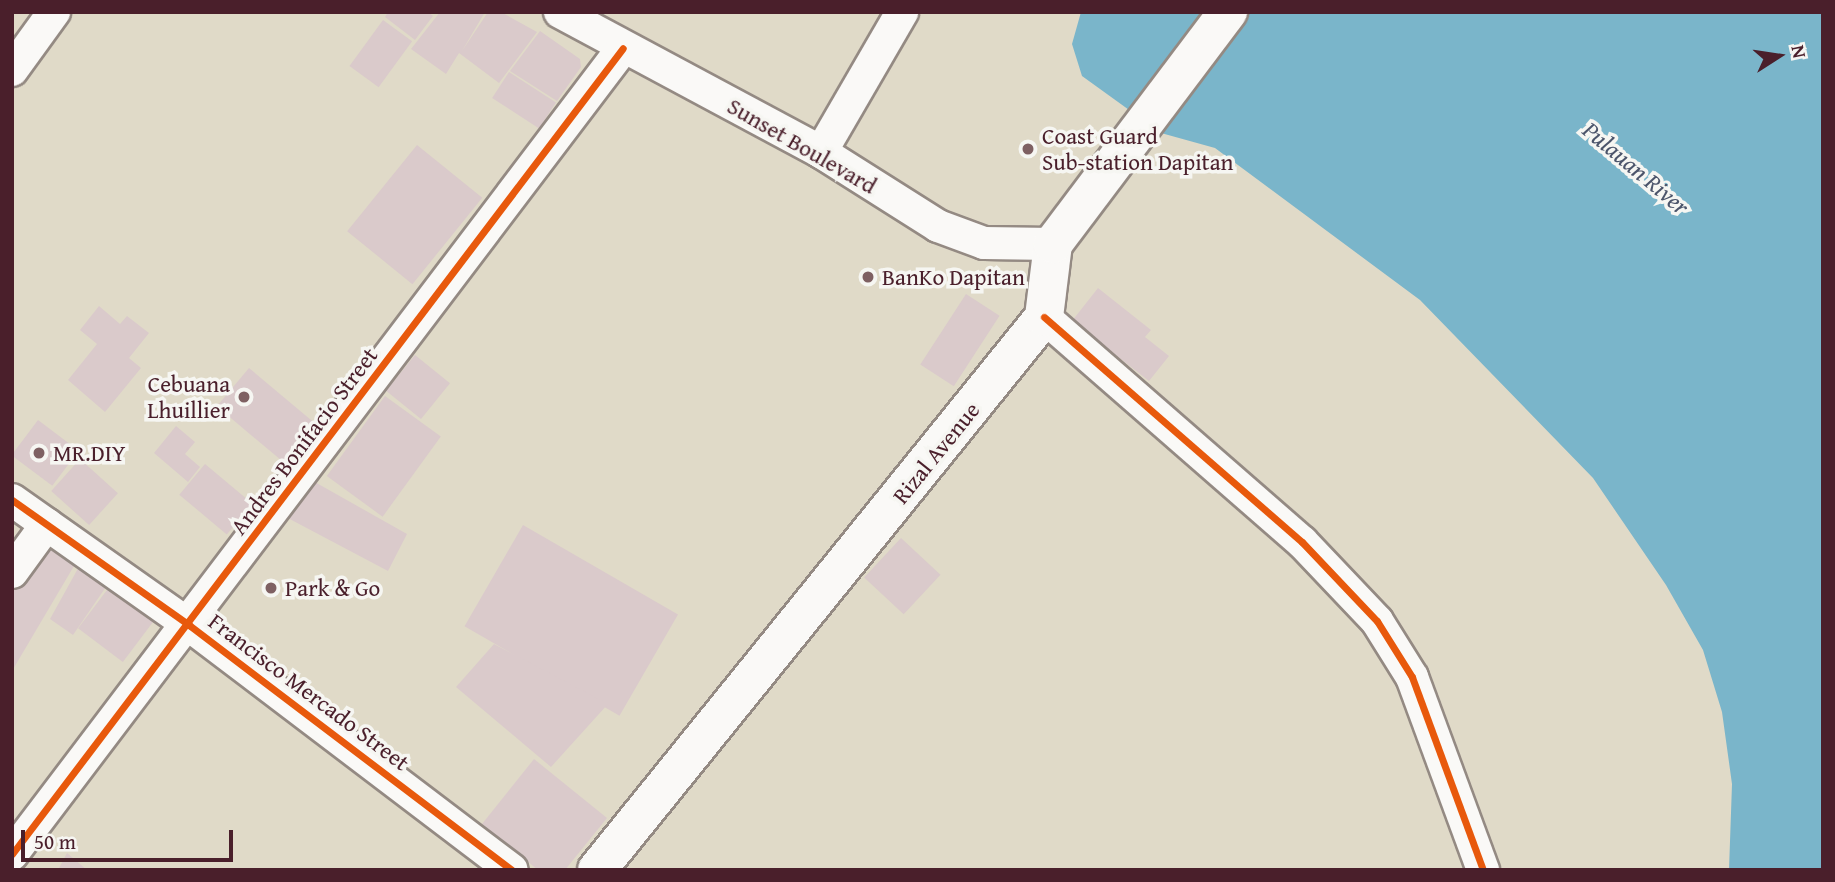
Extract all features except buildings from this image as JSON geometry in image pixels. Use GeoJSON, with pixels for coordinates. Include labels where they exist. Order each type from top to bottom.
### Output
{"type":"FeatureCollection","features":[{"type":"Feature","properties":{"kind":"main road"},"geometry":{"type":"LineString","coordinates":[[1044,317],[1053,244],[1228,12]]}},
{"type":"Feature","properties":{"kind":"main road","name":"Rizal Avenue"},"geometry":{"type":"LineString","coordinates":[[597,870],[1044,317]]}},
{"type":"Feature","properties":{"kind":"street"},"geometry":{"type":"LineString","coordinates":[[12,70],[54,12]]}},
{"type":"Feature","properties":{"kind":"street","name":"Sunset Boulevard"},"geometry":{"type":"LineString","coordinates":[[560,12],[821,152],[937,226],[984,243],[1053,244]]}},
{"type":"Feature","properties":{"kind":"street"},"geometry":{"type":"LineString","coordinates":[[821,152],[902,12]]}},
{"type":"Feature","properties":{"kind":"street","name":"Andres Bonifacio Street"},"geometry":{"type":"LineString","coordinates":[[12,854],[189,625],[623,48]]}},
{"type":"Feature","properties":{"kind":"street"},"geometry":{"type":"LineString","coordinates":[[1044,317],[1302,542],[1377,621],[1412,677],[1483,870]]}},
{"type":"Feature","properties":{"kind":"street","name":"Francisco Mercado Street"},"geometry":{"type":"LineString","coordinates":[[12,500],[189,625],[512,870]]}},
{"type":"Feature","properties":{"kind":"street"},"geometry":{"type":"LineString","coordinates":[[12,572],[47,524]]}},
{"type":"Feature","properties":{"kind":"water","name":"Pulauan River"},"geometry":{"type":"Polygon","coordinates":[[[1081,12],[1823,12],[1823,870],[1729,870],[1732,784],[1722,712],[1703,650],[1666,585],[1593,478],[1420,300],[1215,148],[1161,133],[1082,76],[1072,44],[1081,12]]]}},
{"type":"Feature","properties":{"kind":"cycle path"},"geometry":{"type":"LineString","coordinates":[[12,854],[623,48]]}},
{"type":"Feature","properties":{"kind":"cycle path"},"geometry":{"type":"LineString","coordinates":[[1044,317],[1302,542],[1377,621],[1412,677],[1483,870]]}},
{"type":"Feature","properties":{"kind":"cycle path"},"geometry":{"type":"LineString","coordinates":[[12,500],[189,625],[512,870]]}},
{"type":"Feature","properties":{"kind":"place","name":"Coast Guard Sub-station Dapitan"},"geometry":{"type":"Point","coordinates":[1028,149]}},
{"type":"Feature","properties":{"kind":"place","name":"BanKo Dapitan"},"geometry":{"type":"Point","coordinates":[868,277]}},
{"type":"Feature","properties":{"kind":"place","name":"Cebuana Lhuillier"},"geometry":{"type":"Point","coordinates":[244,397]}},
{"type":"Feature","properties":{"kind":"place","name":"MR.DIY"},"geometry":{"type":"Point","coordinates":[39,453]}},
{"type":"Feature","properties":{"kind":"place","name":"Park & Go"},"geometry":{"type":"Point","coordinates":[271,588]}}]}
